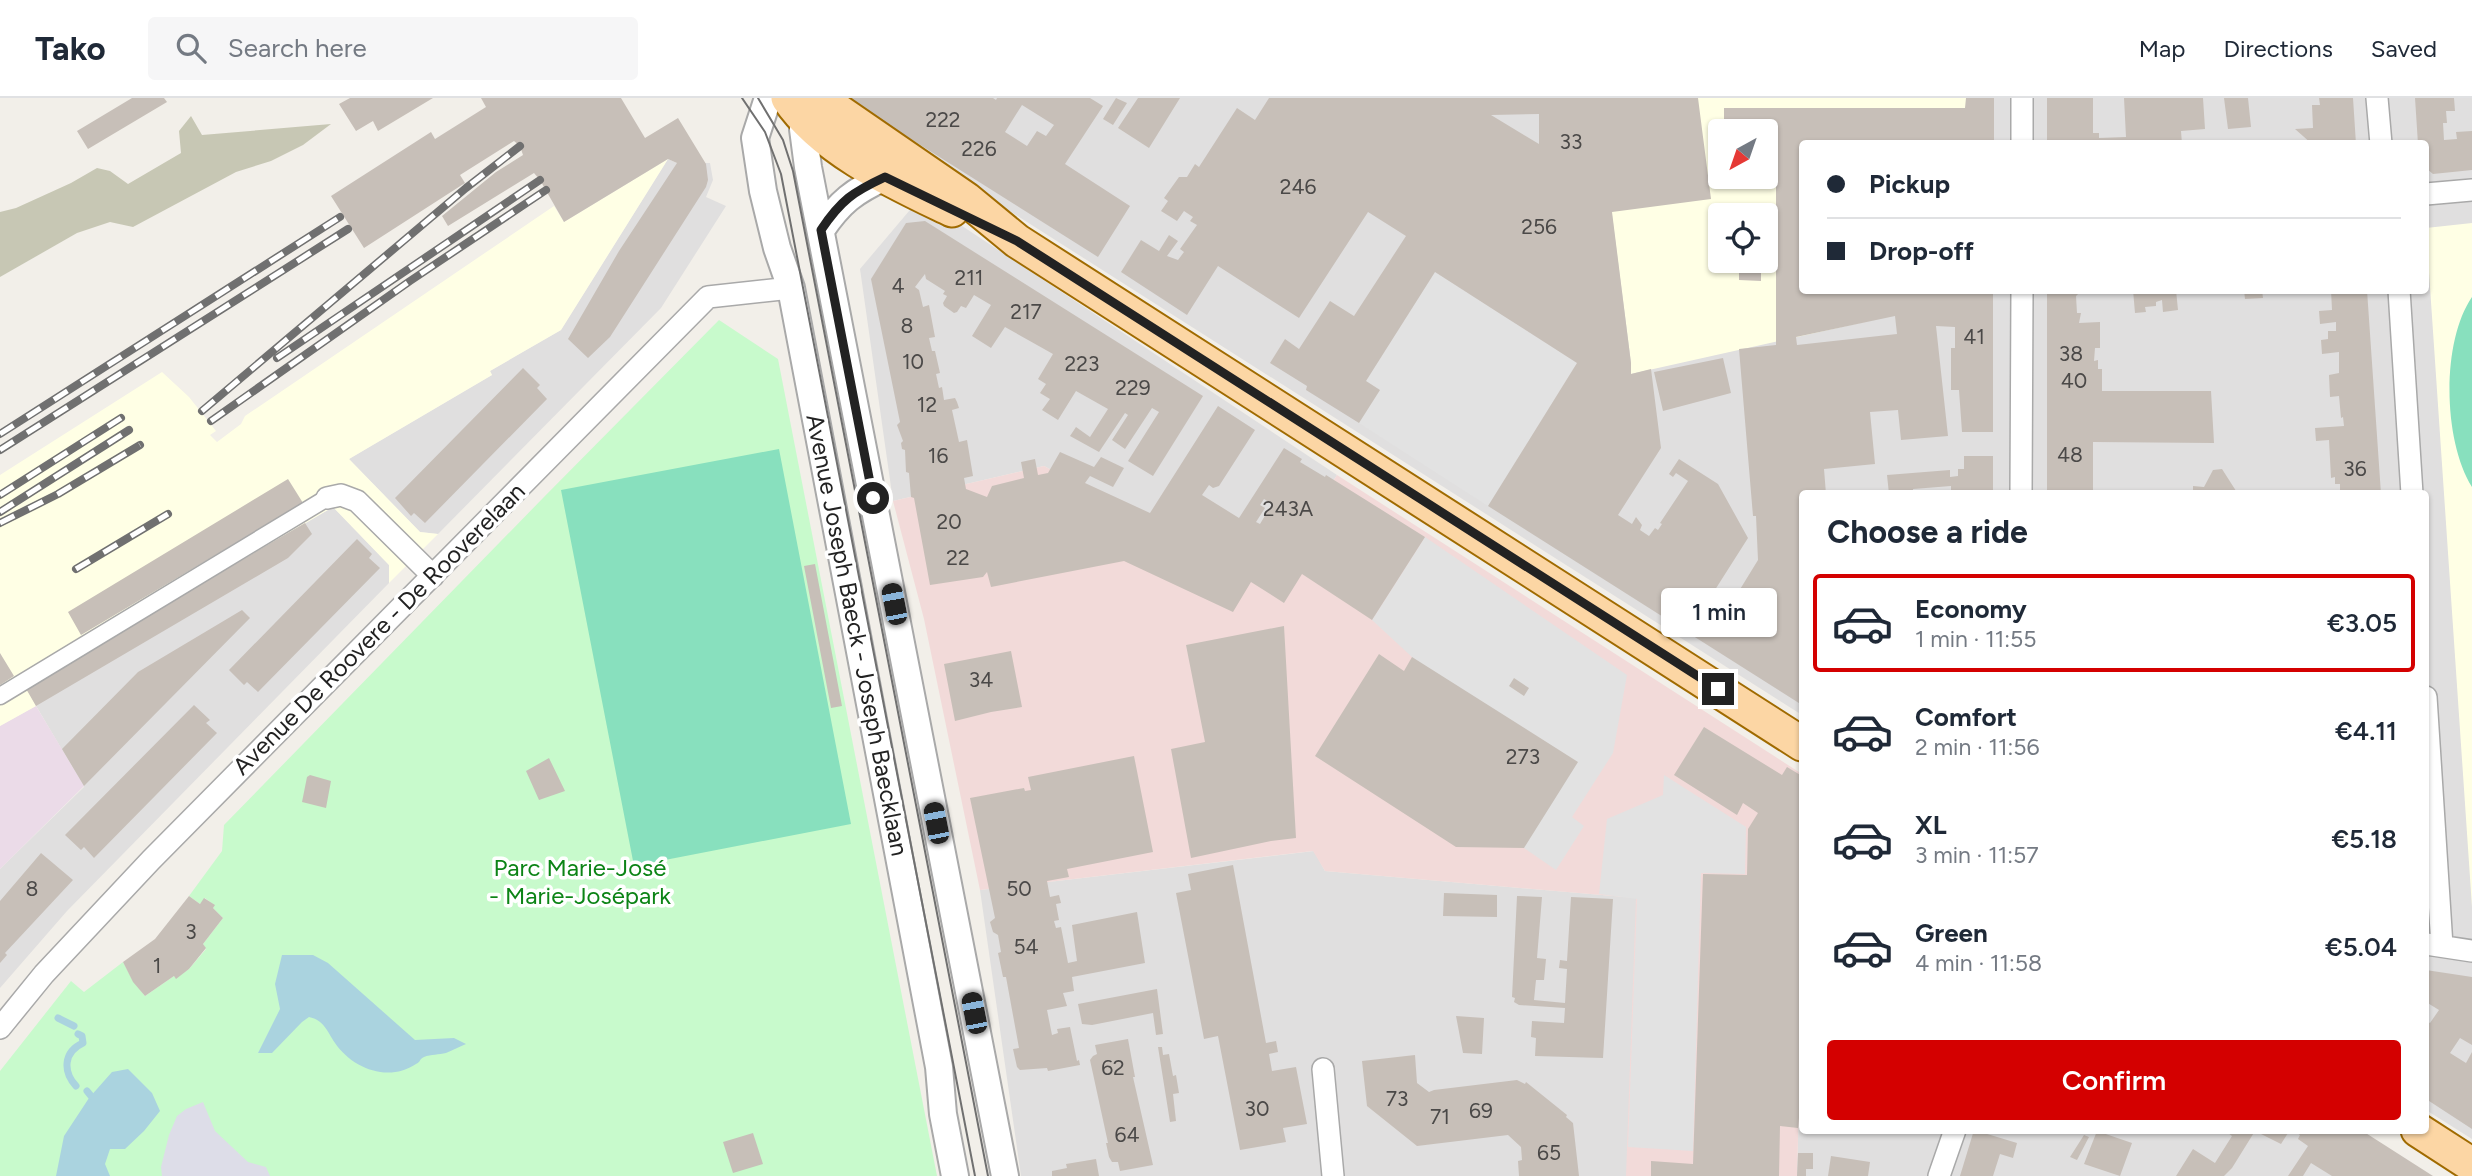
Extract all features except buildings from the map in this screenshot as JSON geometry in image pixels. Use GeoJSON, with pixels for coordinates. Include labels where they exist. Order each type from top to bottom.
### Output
{"type":"FeatureCollection","features":[{"type":"Feature","properties":{"kind":"main road"},"geometry":{"type":"LineString","coordinates":[[805,103],[823,136],[885,177],[1017,241],[1799,741]]}},
{"type":"Feature","properties":{"kind":"main road"},"geometry":{"type":"LineString","coordinates":[[805,103],[966,199],[1017,241]]}},
{"type":"Feature","properties":{"kind":"main road"},"geometry":{"type":"LineString","coordinates":[[2424,1134],[2472,1165]]}},
{"type":"Feature","properties":{"kind":"street","name":"Avenue Joseph Baeck - Joseph Baecklaan"},"geometry":{"type":"LineString","coordinates":[[768,98],[755,138],[763,191],[777,248],[791,288],[939,1067],[943,1114],[955,1176]]}},
{"type":"Feature","properties":{"kind":"street"},"geometry":{"type":"LineString","coordinates":[[2022,98],[2022,140]]}},
{"type":"Feature","properties":{"kind":"street"},"geometry":{"type":"LineString","coordinates":[[2378,98],[2381,140]]}},
{"type":"Feature","properties":{"kind":"street","name":"Avenue Joseph Baeck - Joseph Baecklaan"},"geometry":{"type":"LineString","coordinates":[[805,103],[808,167],[1005,1176]]}},
{"type":"Feature","properties":{"kind":"street"},"geometry":{"type":"LineString","coordinates":[[821,230],[849,195],[885,177]]}},
{"type":"Feature","properties":{"kind":"street"},"geometry":{"type":"LineString","coordinates":[[2429,194],[2472,190]]}},
{"type":"Feature","properties":{"kind":"street","name":"Avenue De Roovere - De Rooverelaan"},"geometry":{"type":"LineString","coordinates":[[0,1028],[44,974],[121,891],[708,297],[791,288]]}},
{"type":"Feature","properties":{"kind":"street"},"geometry":{"type":"LineString","coordinates":[[2021,490],[2022,294]]}},
{"type":"Feature","properties":{"kind":"street"},"geometry":{"type":"LineString","coordinates":[[2399,294],[2412,490]]}},
{"type":"Feature","properties":{"kind":"street"},"geometry":{"type":"LineString","coordinates":[[0,696],[327,498],[341,495],[357,501],[433,576]]}},
{"type":"Feature","properties":{"kind":"street"},"geometry":{"type":"LineString","coordinates":[[2429,790],[2434,945],[2472,951]]}},
{"type":"Feature","properties":{"kind":"street"},"geometry":{"type":"LineString","coordinates":[[1323,1069],[1334,1176]]}},
{"type":"Feature","properties":{"kind":"street"},"geometry":{"type":"LineString","coordinates":[[1939,1176],[1954,1134]]}},
{"type":"Feature","properties":{"kind":"shaded area"},"geometry":{"type":"Polygon","coordinates":[[[832,98],[2472,98],[2472,1139],[2429,1112],[2429,490],[1799,490],[1799,713],[832,98]]]}},
{"type":"Feature","properties":{"kind":"shaded area"},"geometry":{"type":"Polygon","coordinates":[[[1597,98],[1994,98],[1994,140],[1799,140],[1799,294],[1993,294],[1993,301],[1958,301],[1631,374],[1597,98]]]}},
{"type":"Feature","properties":{"kind":"shaded area"},"geometry":{"type":"Polygon","coordinates":[[[191,116],[202,135],[331,124],[303,145],[271,161],[236,172],[133,227],[110,222],[77,233],[0,277],[0,212],[16,208],[97,168],[110,171],[128,184],[181,153],[179,131],[191,116]]]}},
{"type":"Feature","properties":{"kind":"shaded area"},"geometry":{"type":"Polygon","coordinates":[[[668,159],[677,163],[710,163],[713,180],[706,197],[726,206],[661,308],[438,534],[420,532],[349,459],[492,375],[490,371],[561,330],[668,159]]]}},
{"type":"Feature","properties":{"kind":"shaded area"},"geometry":{"type":"Polygon","coordinates":[[[668,159],[561,330],[490,371],[492,375],[349,459],[420,532],[438,534],[389,583],[389,565],[333,507],[26,687],[36,706],[0,726],[0,475],[162,372],[189,397],[216,431],[210,435],[217,442],[241,424],[245,416],[554,206],[564,222],[668,159]]]}},
{"type":"Feature","properties":{"kind":"shaded area"},"geometry":{"type":"Polygon","coordinates":[[[920,198],[1337,475],[1267,582],[1044,466],[893,501],[860,269],[920,198]]]}},
{"type":"Feature","properties":{"kind":"shaded area"},"geometry":{"type":"Polygon","coordinates":[[[2472,223],[2472,907],[2429,272],[2429,228],[2472,223]]]}},
{"type":"Feature","properties":{"kind":"shaded area"},"geometry":{"type":"Polygon","coordinates":[[[1435,272],[1577,363],[1488,506],[1359,423],[1380,390],[1366,381],[1435,272]]]}},
{"type":"Feature","properties":{"kind":"shaded area"},"geometry":{"type":"Polygon","coordinates":[[[1044,466],[1266,582],[1337,475],[1799,772],[1797,1176],[1626,1176],[1636,898],[1325,871],[1313,851],[980,890],[924,619],[893,501],[1044,466]]]}},
{"type":"Feature","properties":{"kind":"shaded area"},"geometry":{"type":"Polygon","coordinates":[[[333,507],[389,565],[389,583],[67,911],[0,988],[0,869],[84,787],[25,687],[333,507]]]}},
{"type":"Feature","properties":{"kind":"shaded area"},"geometry":{"type":"Polygon","coordinates":[[[1425,537],[1627,675],[1613,753],[1572,817],[1584,826],[1556,870],[1524,848],[1412,657],[1372,620],[1425,537]]]}},
{"type":"Feature","properties":{"kind":"shaded area"},"geometry":{"type":"Polygon","coordinates":[[[36,706],[84,786],[0,869],[0,726],[36,706]]]}},
{"type":"Feature","properties":{"kind":"shaded area"},"geometry":{"type":"Polygon","coordinates":[[[1664,775],[1746,827],[1745,874],[1701,873],[1693,1151],[1628,1147],[1637,899],[1599,894],[1607,819],[1663,795],[1664,775]]]}},
{"type":"Feature","properties":{"kind":"shaded area"},"geometry":{"type":"Polygon","coordinates":[[[1314,851],[1325,871],[1637,898],[1628,1176],[1021,1176],[980,890],[1314,851]]]}},
{"type":"Feature","properties":{"kind":"shaded area"},"geometry":{"type":"Polygon","coordinates":[[[203,1102],[215,1131],[248,1162],[266,1167],[270,1176],[162,1176],[161,1167],[169,1135],[177,1116],[203,1102]]]}},
{"type":"Feature","properties":{"kind":"shaded area"},"geometry":{"type":"Polygon","coordinates":[[[1799,1104],[1799,1134],[2364,1134],[2430,1176],[1797,1176],[1799,1104]]]}},
{"type":"Feature","properties":{"kind":"green space"},"geometry":{"type":"Polygon","coordinates":[[[2472,297],[2472,487],[2455,444],[2450,392],[2455,339],[2462,316],[2472,297]]]}},
{"type":"Feature","properties":{"kind":"green space","name":"Parc Marie-José - Marie-Josépark"},"geometry":{"type":"Polygon","coordinates":[[[719,320],[778,359],[937,1176],[0,1176],[0,1071],[71,981],[84,992],[123,962],[145,996],[189,969],[206,949],[203,944],[223,918],[205,898],[200,904],[189,896],[222,851],[224,825],[719,320]]]}},
{"type":"Feature","properties":{"kind":"green space"},"geometry":{"type":"Polygon","coordinates":[[[779,449],[851,824],[634,866],[561,490],[779,449]]]}},
{"type":"Feature","properties":{"kind":"water"},"geometry":{"type":"Polygon","coordinates":[[[282,955],[313,955],[328,963],[415,1040],[454,1038],[466,1044],[446,1053],[424,1057],[405,1070],[371,1070],[351,1060],[342,1052],[322,1023],[309,1017],[272,1053],[258,1053],[280,1009],[275,984],[282,955]]]}},
{"type":"Feature","properties":{"kind":"water"},"geometry":{"type":"Polygon","coordinates":[[[128,1069],[152,1093],[160,1111],[125,1149],[110,1149],[105,1164],[110,1176],[56,1176],[64,1136],[89,1098],[112,1072],[128,1069]]]}},
{"type":"Feature","properties":{"kind":"waterway"},"geometry":{"type":"LineString","coordinates":[[58,1018],[74,1026]]}},
{"type":"Feature","properties":{"kind":"waterway"},"geometry":{"type":"LineString","coordinates":[[76,1086],[69,1075],[67,1063],[72,1052],[83,1043],[82,1036],[78,1034]]}},
{"type":"Feature","properties":{"kind":"waterway"},"geometry":{"type":"LineString","coordinates":[[87,1091],[91,1096]]}},
{"type":"Feature","properties":{"kind":"tram line"},"geometry":{"type":"LineString","coordinates":[[742,98],[765,132],[781,174],[975,1176]]}},
{"type":"Feature","properties":{"kind":"tram line"},"geometry":{"type":"LineString","coordinates":[[758,98],[783,140],[793,171],[988,1176]]}},
{"type":"Feature","properties":{"kind":"railway"},"geometry":{"type":"LineString","coordinates":[[202,411],[466,188],[520,146]]}},
{"type":"Feature","properties":{"kind":"railway"},"geometry":{"type":"LineString","coordinates":[[277,358],[540,180]]}},
{"type":"Feature","properties":{"kind":"railway"},"geometry":{"type":"LineString","coordinates":[[211,421],[410,281],[546,190]]}},
{"type":"Feature","properties":{"kind":"railway"},"geometry":{"type":"LineString","coordinates":[[0,434],[340,217]]}},
{"type":"Feature","properties":{"kind":"railway"},"geometry":{"type":"LineString","coordinates":[[0,450],[348,229]]}},
{"type":"Feature","properties":{"kind":"railway"},"geometry":{"type":"LineString","coordinates":[[0,495],[121,418]]}},
{"type":"Feature","properties":{"kind":"railway"},"geometry":{"type":"LineString","coordinates":[[0,512],[129,430]]}},
{"type":"Feature","properties":{"kind":"railway"},"geometry":{"type":"LineString","coordinates":[[0,523],[58,494],[140,445]]}},
{"type":"Feature","properties":{"kind":"railway"},"geometry":{"type":"LineString","coordinates":[[76,569],[168,514]]}},
{"type":"Feature","properties":{"kind":"route"},"geometry":{"type":"LineString","coordinates":[[873,498],[821,230],[849,195],[885,177],[1017,241],[1718,689]]}}]}
